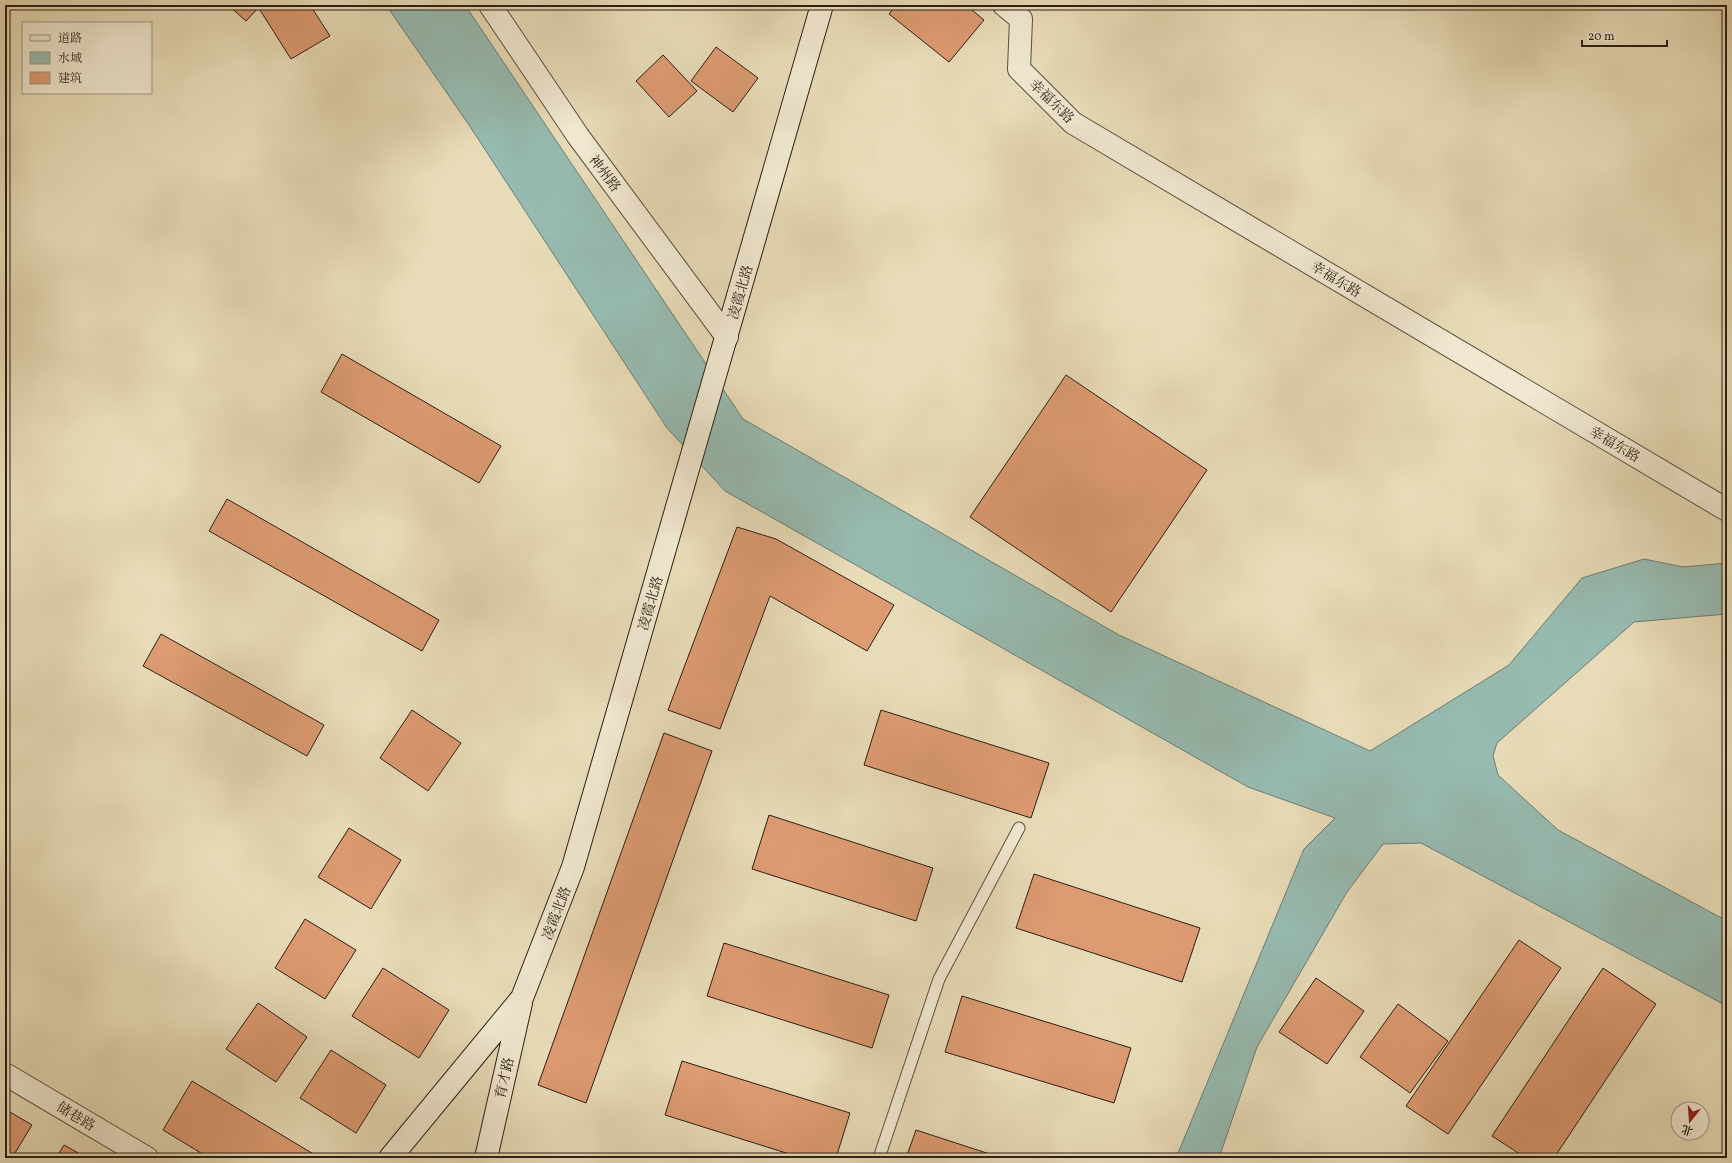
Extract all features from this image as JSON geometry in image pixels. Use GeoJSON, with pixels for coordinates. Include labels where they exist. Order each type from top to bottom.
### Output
{"type":"FeatureCollection","features":[{"type":"Feature","properties":{"kind":"street","name":"神州路"},"geometry":{"type":"LineString","coordinates":[[490,5],[578,136],[727,337]]}},
{"type":"Feature","properties":{"kind":"street","name":"凌霞北路"},"geometry":{"type":"LineString","coordinates":[[390,1158],[522,998],[573,867],[822,5]]}},
{"type":"Feature","properties":{"kind":"street","name":"幸福东路"},"geometry":{"type":"LineString","coordinates":[[1004,5],[1021,19],[1019,69],[1073,123],[1727,510]]}},
{"type":"Feature","properties":{"kind":"street","name":"育才路"},"geometry":{"type":"LineString","coordinates":[[486,1158],[522,998]]}},
{"type":"Feature","properties":{"kind":"street","name":"储巷路"},"geometry":{"type":"LineString","coordinates":[[5,1074],[147,1158]]}},
{"type":"Feature","properties":{"kind":"lane"},"geometry":{"type":"LineString","coordinates":[[879,1158],[939,979],[1019,828]]}},
{"type":"Feature","properties":{"kind":"water"},"geometry":{"type":"Polygon","coordinates":[[[386,5],[465,5],[743,419],[1119,635],[1370,751],[1509,665],[1582,578],[1644,559],[1683,567],[1727,563],[1727,614],[1634,622],[1497,743],[1493,756],[1498,775],[1558,830],[1727,921],[1727,1006],[1421,843],[1383,844],[1347,892],[1257,1047],[1219,1158],[1176,1158],[1304,849],[1335,818],[1248,787],[725,491],[667,428],[469,125],[386,5]]]}},
{"type":"Feature","properties":{"kind":"building"},"geometry":{"type":"Polygon","coordinates":[[[228,5],[261,5],[246,21],[228,5]]]}},
{"type":"Feature","properties":{"kind":"building"},"geometry":{"type":"Polygon","coordinates":[[[268,5],[310,5],[330,36],[291,59],[260,10],[268,5]]]}},
{"type":"Feature","properties":{"kind":"building"},"geometry":{"type":"Polygon","coordinates":[[[896,5],[966,5],[984,20],[949,62],[889,14],[896,5]]]}},
{"type":"Feature","properties":{"kind":"building"},"geometry":{"type":"Polygon","coordinates":[[[716,47],[758,78],[733,112],[691,81],[716,47]]]}},
{"type":"Feature","properties":{"kind":"building"},"geometry":{"type":"Polygon","coordinates":[[[663,55],[697,91],[669,117],[636,81],[663,55]]]}},
{"type":"Feature","properties":{"kind":"building"},"geometry":{"type":"Polygon","coordinates":[[[342,354],[501,446],[479,483],[321,392],[342,354]]]}},
{"type":"Feature","properties":{"kind":"building"},"geometry":{"type":"Polygon","coordinates":[[[1066,375],[1207,470],[1111,612],[970,517],[1066,375]]]}},
{"type":"Feature","properties":{"kind":"building"},"geometry":{"type":"Polygon","coordinates":[[[227,499],[439,620],[422,651],[209,531],[227,499]]]}},
{"type":"Feature","properties":{"kind":"building"},"geometry":{"type":"Polygon","coordinates":[[[737,527],[776,539],[894,605],[867,651],[770,596],[720,729],[668,710],[737,527]]]}},
{"type":"Feature","properties":{"kind":"building"},"geometry":{"type":"Polygon","coordinates":[[[161,634],[324,725],[307,756],[143,666],[161,634]]]}},
{"type":"Feature","properties":{"kind":"building"},"geometry":{"type":"Polygon","coordinates":[[[412,710],[461,743],[428,791],[380,758],[412,710]]]}},
{"type":"Feature","properties":{"kind":"building"},"geometry":{"type":"Polygon","coordinates":[[[881,710],[1049,763],[1031,818],[864,765],[881,710]]]}},
{"type":"Feature","properties":{"kind":"building"},"geometry":{"type":"Polygon","coordinates":[[[664,733],[712,751],[586,1103],[538,1085],[664,733]]]}},
{"type":"Feature","properties":{"kind":"building"},"geometry":{"type":"Polygon","coordinates":[[[769,815],[933,868],[916,921],[752,869],[769,815]]]}},
{"type":"Feature","properties":{"kind":"building"},"geometry":{"type":"Polygon","coordinates":[[[349,828],[401,860],[371,909],[318,877],[349,828]]]}},
{"type":"Feature","properties":{"kind":"building"},"geometry":{"type":"Polygon","coordinates":[[[1034,874],[1200,928],[1182,982],[1016,928],[1034,874]]]}},
{"type":"Feature","properties":{"kind":"building"},"geometry":{"type":"Polygon","coordinates":[[[305,919],[356,950],[325,999],[275,968],[305,919]]]}},
{"type":"Feature","properties":{"kind":"building"},"geometry":{"type":"Polygon","coordinates":[[[1519,940],[1561,968],[1448,1134],[1406,1106],[1519,940]]]}},
{"type":"Feature","properties":{"kind":"building"},"geometry":{"type":"Polygon","coordinates":[[[724,943],[889,995],[872,1048],[707,996],[724,943]]]}},
{"type":"Feature","properties":{"kind":"building"},"geometry":{"type":"Polygon","coordinates":[[[383,968],[449,1010],[419,1058],[352,1016],[383,968]]]}},
{"type":"Feature","properties":{"kind":"building"},"geometry":{"type":"Polygon","coordinates":[[[1603,968],[1656,1004],[1554,1158],[1526,1158],[1492,1136],[1603,968]]]}},
{"type":"Feature","properties":{"kind":"building"},"geometry":{"type":"Polygon","coordinates":[[[1316,978],[1364,1011],[1327,1064],[1279,1032],[1316,978]]]}},
{"type":"Feature","properties":{"kind":"building"},"geometry":{"type":"Polygon","coordinates":[[[962,996],[1131,1048],[1114,1103],[945,1052],[962,996]]]}},
{"type":"Feature","properties":{"kind":"building"},"geometry":{"type":"Polygon","coordinates":[[[258,1003],[307,1037],[276,1082],[226,1049],[258,1003]]]}},
{"type":"Feature","properties":{"kind":"building"},"geometry":{"type":"Polygon","coordinates":[[[1398,1004],[1448,1041],[1410,1093],[1360,1057],[1398,1004]]]}},
{"type":"Feature","properties":{"kind":"building"},"geometry":{"type":"Polygon","coordinates":[[[331,1050],[386,1085],[356,1133],[300,1098],[331,1050]]]}},
{"type":"Feature","properties":{"kind":"building"},"geometry":{"type":"Polygon","coordinates":[[[682,1061],[850,1113],[836,1158],[802,1158],[665,1115],[682,1061]]]}},
{"type":"Feature","properties":{"kind":"building"},"geometry":{"type":"Polygon","coordinates":[[[192,1081],[320,1158],[209,1158],[163,1130],[192,1081]]]}},
{"type":"Feature","properties":{"kind":"building"},"geometry":{"type":"Polygon","coordinates":[[[5,1109],[32,1125],[12,1158],[5,1158],[5,1109]]]}},
{"type":"Feature","properties":{"kind":"building"},"geometry":{"type":"Polygon","coordinates":[[[916,1130],[1002,1158],[906,1158],[916,1130]]]}},
{"type":"Feature","properties":{"kind":"building"},"geometry":{"type":"Polygon","coordinates":[[[64,1145],[87,1158],[56,1158],[64,1145]]]}}]}
